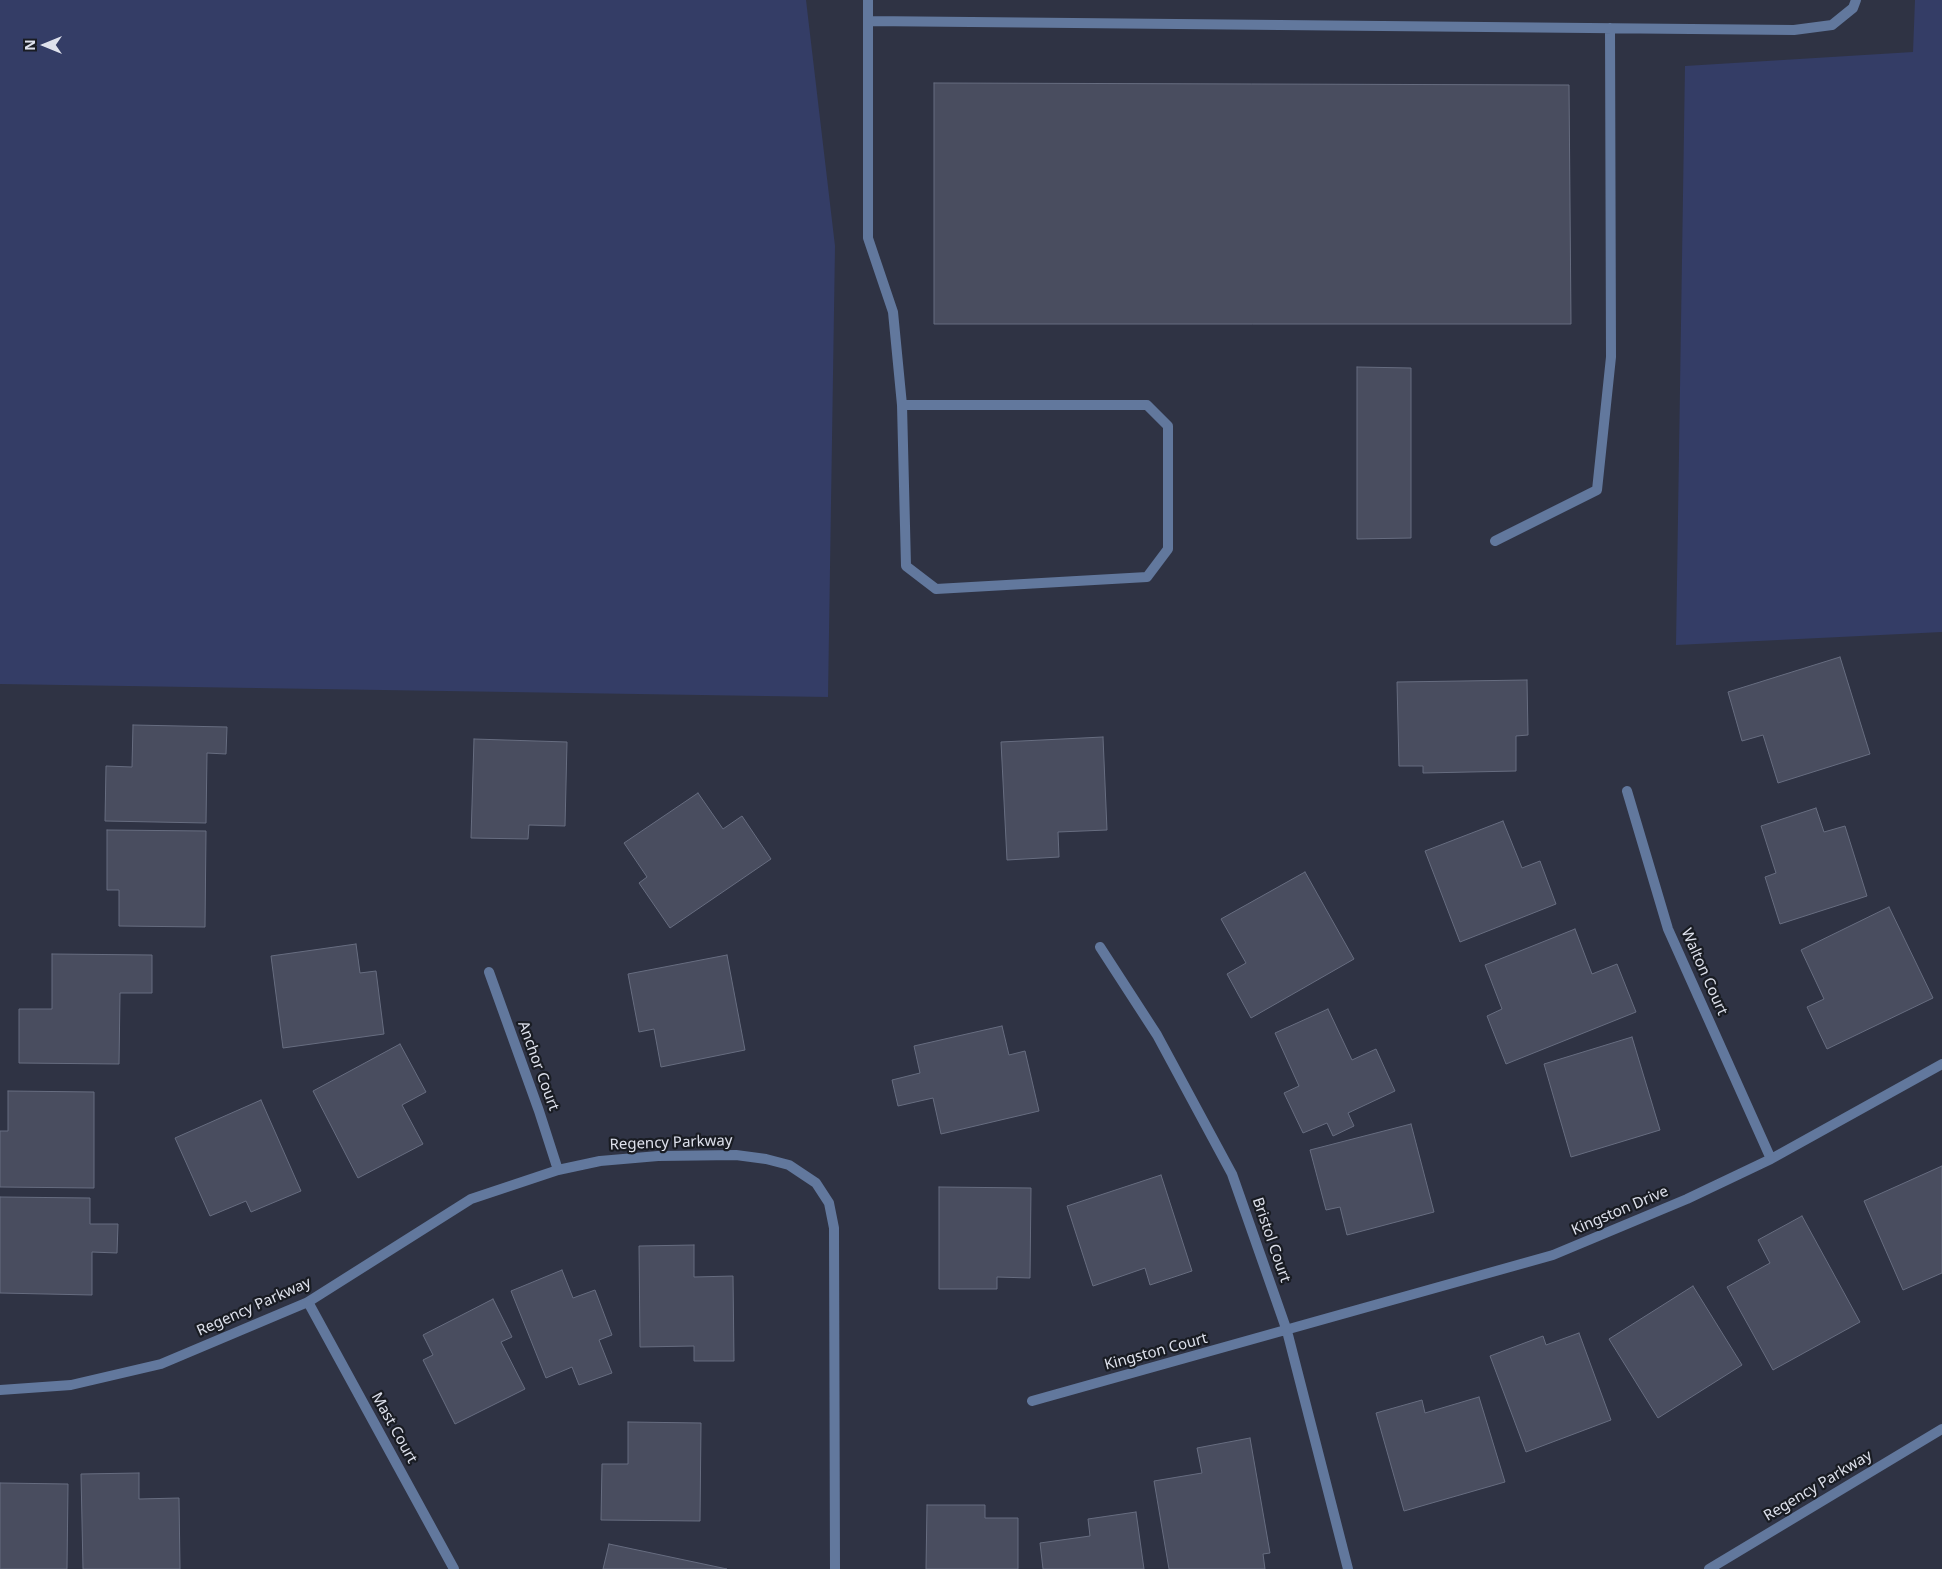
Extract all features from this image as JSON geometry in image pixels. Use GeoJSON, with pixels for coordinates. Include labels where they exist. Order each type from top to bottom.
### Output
{"type":"FeatureCollection","features":[{"type":"Feature","properties":{"kind":"street"},"geometry":{"type":"LineString","coordinates":[[868,0],[868,238],[893,312],[902,405],[906,566],[936,589],[1147,577],[1168,549],[1168,426],[1147,405],[902,405]]}},
{"type":"Feature","properties":{"kind":"street"},"geometry":{"type":"LineString","coordinates":[[868,21],[1794,30],[1832,25],[1853,8],[1856,0]]}},
{"type":"Feature","properties":{"kind":"street"},"geometry":{"type":"LineString","coordinates":[[1495,541],[1598,490],[1611,357],[1610,28]]}},
{"type":"Feature","properties":{"kind":"street","name":"Walton Court"},"geometry":{"type":"LineString","coordinates":[[1627,790],[1668,929],[1772,1159]]}},
{"type":"Feature","properties":{"kind":"street","name":"Bristol Court"},"geometry":{"type":"LineString","coordinates":[[1100,947],[1157,1035],[1232,1174],[1287,1331],[1348,1569]]}},
{"type":"Feature","properties":{"kind":"street","name":"Anchor Court"},"geometry":{"type":"LineString","coordinates":[[489,972],[558,1170]]}},
{"type":"Feature","properties":{"kind":"street","name":"Kingston Drive"},"geometry":{"type":"LineString","coordinates":[[1287,1331],[1553,1255],[1687,1198],[1772,1159],[1942,1064]]}},
{"type":"Feature","properties":{"kind":"street","name":"Regency Parkway"},"geometry":{"type":"LineString","coordinates":[[0,1390],[71,1385],[162,1364],[308,1302],[471,1198],[558,1170],[600,1161],[640,1157],[736,1155],[766,1159],[789,1164],[816,1182],[829,1202],[834,1228],[835,1569]]}},
{"type":"Feature","properties":{"kind":"street","name":"Mast Court"},"geometry":{"type":"LineString","coordinates":[[308,1302],[454,1569]]}},
{"type":"Feature","properties":{"kind":"street","name":"Kingston Court"},"geometry":{"type":"LineString","coordinates":[[1032,1401],[1287,1331]]}},
{"type":"Feature","properties":{"kind":"street","name":"Regency Parkway"},"geometry":{"type":"LineString","coordinates":[[1709,1569],[1942,1429]]}},
{"type":"Feature","properties":{"kind":"shaded area"},"geometry":{"type":"Polygon","coordinates":[[[0,0],[806,0],[835,246],[828,697],[0,684],[0,0]]]}},
{"type":"Feature","properties":{"kind":"shaded area"},"geometry":{"type":"Polygon","coordinates":[[[1915,0],[1942,0],[1942,632],[1676,645],[1685,66],[1913,52],[1915,0]]]}},
{"type":"Feature","properties":{"kind":"building"},"geometry":{"type":"Polygon","coordinates":[[[934,83],[1569,85],[1571,324],[934,324],[934,83]]]}},
{"type":"Feature","properties":{"kind":"building"},"geometry":{"type":"Polygon","coordinates":[[[1357,367],[1411,368],[1411,538],[1357,539],[1357,367]]]}},
{"type":"Feature","properties":{"kind":"building"},"geometry":{"type":"Polygon","coordinates":[[[1840,657],[1870,754],[1778,783],[1763,735],[1742,741],[1728,692],[1840,657]]]}},
{"type":"Feature","properties":{"kind":"building"},"geometry":{"type":"Polygon","coordinates":[[[1527,680],[1528,735],[1516,736],[1516,771],[1423,773],[1423,766],[1399,766],[1397,682],[1527,680]]]}},
{"type":"Feature","properties":{"kind":"building"},"geometry":{"type":"Polygon","coordinates":[[[133,725],[227,727],[226,754],[207,753],[206,823],[105,821],[106,766],[132,767],[133,725]]]}},
{"type":"Feature","properties":{"kind":"building"},"geometry":{"type":"Polygon","coordinates":[[[1103,737],[1107,830],[1058,832],[1059,857],[1007,860],[1001,742],[1103,737]]]}},
{"type":"Feature","properties":{"kind":"building"},"geometry":{"type":"Polygon","coordinates":[[[474,739],[567,742],[565,826],[529,825],[528,839],[471,838],[474,739]]]}},
{"type":"Feature","properties":{"kind":"building"},"geometry":{"type":"Polygon","coordinates":[[[698,793],[723,829],[742,816],[771,859],[670,928],[639,883],[647,877],[624,843],[698,793]]]}},
{"type":"Feature","properties":{"kind":"building"},"geometry":{"type":"Polygon","coordinates":[[[1816,808],[1824,832],[1845,826],[1867,896],[1780,924],[1765,877],[1776,873],[1761,826],[1816,808]]]}},
{"type":"Feature","properties":{"kind":"building"},"geometry":{"type":"Polygon","coordinates":[[[1503,821],[1522,868],[1540,861],[1556,904],[1460,942],[1425,851],[1503,821]]]}},
{"type":"Feature","properties":{"kind":"building"},"geometry":{"type":"Polygon","coordinates":[[[107,830],[206,831],[205,927],[119,926],[119,890],[107,890],[107,830]]]}},
{"type":"Feature","properties":{"kind":"building"},"geometry":{"type":"Polygon","coordinates":[[[1305,872],[1354,959],[1251,1018],[1227,974],[1246,963],[1221,919],[1305,872]]]}},
{"type":"Feature","properties":{"kind":"building"},"geometry":{"type":"Polygon","coordinates":[[[1889,907],[1933,998],[1827,1049],[1807,1007],[1824,999],[1801,950],[1889,907]]]}},
{"type":"Feature","properties":{"kind":"building"},"geometry":{"type":"Polygon","coordinates":[[[1575,929],[1592,974],[1617,964],[1636,1012],[1506,1064],[1487,1016],[1502,1009],[1485,965],[1575,929]]]}},
{"type":"Feature","properties":{"kind":"building"},"geometry":{"type":"Polygon","coordinates":[[[356,944],[360,973],[376,971],[384,1034],[283,1048],[271,956],[356,944]]]}},
{"type":"Feature","properties":{"kind":"building"},"geometry":{"type":"Polygon","coordinates":[[[52,954],[152,955],[152,993],[120,993],[119,1064],[19,1063],[19,1009],[52,1009],[52,954]]]}},
{"type":"Feature","properties":{"kind":"building"},"geometry":{"type":"Polygon","coordinates":[[[727,955],[745,1050],[661,1067],[654,1029],[639,1032],[628,974],[727,955]]]}},
{"type":"Feature","properties":{"kind":"building"},"geometry":{"type":"Polygon","coordinates":[[[1328,1009],[1352,1060],[1376,1049],[1395,1091],[1348,1113],[1354,1126],[1333,1136],[1327,1123],[1303,1133],[1284,1093],[1299,1086],[1275,1033],[1328,1009]]]}},
{"type":"Feature","properties":{"kind":"building"},"geometry":{"type":"Polygon","coordinates":[[[1002,1026],[1009,1055],[1025,1051],[1039,1111],[941,1134],[933,1098],[898,1106],[892,1080],[920,1073],[914,1046],[1002,1026]]]}},
{"type":"Feature","properties":{"kind":"building"},"geometry":{"type":"Polygon","coordinates":[[[1632,1037],[1660,1130],[1571,1157],[1544,1064],[1632,1037]]]}},
{"type":"Feature","properties":{"kind":"building"},"geometry":{"type":"Polygon","coordinates":[[[400,1044],[426,1092],[402,1105],[423,1144],[358,1178],[313,1091],[400,1044]]]}},
{"type":"Feature","properties":{"kind":"building"},"geometry":{"type":"Polygon","coordinates":[[[8,1091],[94,1092],[94,1188],[0,1187],[0,1131],[8,1131],[8,1091]]]}},
{"type":"Feature","properties":{"kind":"building"},"geometry":{"type":"Polygon","coordinates":[[[261,1100],[301,1191],[251,1212],[246,1201],[210,1216],[175,1138],[261,1100]]]}},
{"type":"Feature","properties":{"kind":"building"},"geometry":{"type":"Polygon","coordinates":[[[1411,1124],[1434,1212],[1347,1235],[1340,1207],[1326,1210],[1310,1150],[1411,1124]]]}},
{"type":"Feature","properties":{"kind":"building"},"geometry":{"type":"Polygon","coordinates":[[[1942,1166],[1942,1273],[1903,1290],[1864,1201],[1942,1166]]]}},
{"type":"Feature","properties":{"kind":"building"},"geometry":{"type":"Polygon","coordinates":[[[1161,1175],[1192,1271],[1150,1285],[1145,1268],[1093,1286],[1067,1206],[1161,1175]]]}},
{"type":"Feature","properties":{"kind":"building"},"geometry":{"type":"Polygon","coordinates":[[[939,1187],[1031,1188],[1030,1278],[997,1277],[997,1289],[939,1289],[939,1187]]]}},
{"type":"Feature","properties":{"kind":"building"},"geometry":{"type":"Polygon","coordinates":[[[0,1197],[90,1198],[90,1224],[118,1224],[117,1253],[92,1252],[92,1295],[0,1293],[0,1197]]]}},
{"type":"Feature","properties":{"kind":"building"},"geometry":{"type":"Polygon","coordinates":[[[1802,1216],[1860,1322],[1773,1370],[1727,1287],[1770,1263],[1758,1240],[1802,1216]]]}},
{"type":"Feature","properties":{"kind":"building"},"geometry":{"type":"Polygon","coordinates":[[[694,1245],[694,1277],[733,1276],[734,1361],[694,1361],[694,1346],[640,1347],[639,1246],[694,1245]]]}},
{"type":"Feature","properties":{"kind":"building"},"geometry":{"type":"Polygon","coordinates":[[[562,1270],[573,1298],[595,1290],[612,1335],[599,1340],[612,1373],[579,1385],[572,1367],[546,1378],[511,1291],[562,1270]]]}},
{"type":"Feature","properties":{"kind":"building"},"geometry":{"type":"Polygon","coordinates":[[[1693,1286],[1742,1365],[1658,1418],[1609,1339],[1693,1286]]]}},
{"type":"Feature","properties":{"kind":"building"},"geometry":{"type":"Polygon","coordinates":[[[493,1299],[512,1337],[501,1342],[525,1389],[455,1424],[423,1360],[433,1355],[423,1335],[493,1299]]]}},
{"type":"Feature","properties":{"kind":"building"},"geometry":{"type":"Polygon","coordinates":[[[1579,1333],[1611,1420],[1526,1452],[1490,1356],[1543,1336],[1546,1345],[1579,1333]]]}},
{"type":"Feature","properties":{"kind":"building"},"geometry":{"type":"Polygon","coordinates":[[[1479,1397],[1505,1482],[1404,1511],[1376,1413],[1422,1400],[1425,1413],[1479,1397]]]}},
{"type":"Feature","properties":{"kind":"building"},"geometry":{"type":"Polygon","coordinates":[[[628,1422],[701,1423],[700,1521],[601,1520],[602,1464],[628,1464],[628,1422]]]}},
{"type":"Feature","properties":{"kind":"building"},"geometry":{"type":"Polygon","coordinates":[[[1250,1438],[1270,1553],[1263,1554],[1265,1569],[1169,1569],[1154,1481],[1202,1473],[1197,1448],[1250,1438]]]}},
{"type":"Feature","properties":{"kind":"building"},"geometry":{"type":"Polygon","coordinates":[[[139,1473],[139,1499],[179,1498],[180,1569],[83,1569],[81,1474],[139,1473]]]}},
{"type":"Feature","properties":{"kind":"building"},"geometry":{"type":"Polygon","coordinates":[[[0,1483],[68,1484],[67,1569],[0,1569],[0,1483]]]}},
{"type":"Feature","properties":{"kind":"building"},"geometry":{"type":"Polygon","coordinates":[[[927,1505],[985,1505],[985,1518],[1018,1518],[1018,1569],[926,1569],[927,1505]]]}},
{"type":"Feature","properties":{"kind":"building"},"geometry":{"type":"Polygon","coordinates":[[[1136,1512],[1144,1569],[1043,1569],[1040,1543],[1090,1536],[1088,1519],[1136,1512]]]}},
{"type":"Feature","properties":{"kind":"building"},"geometry":{"type":"Polygon","coordinates":[[[609,1544],[727,1569],[603,1569],[609,1544]]]}}]}
